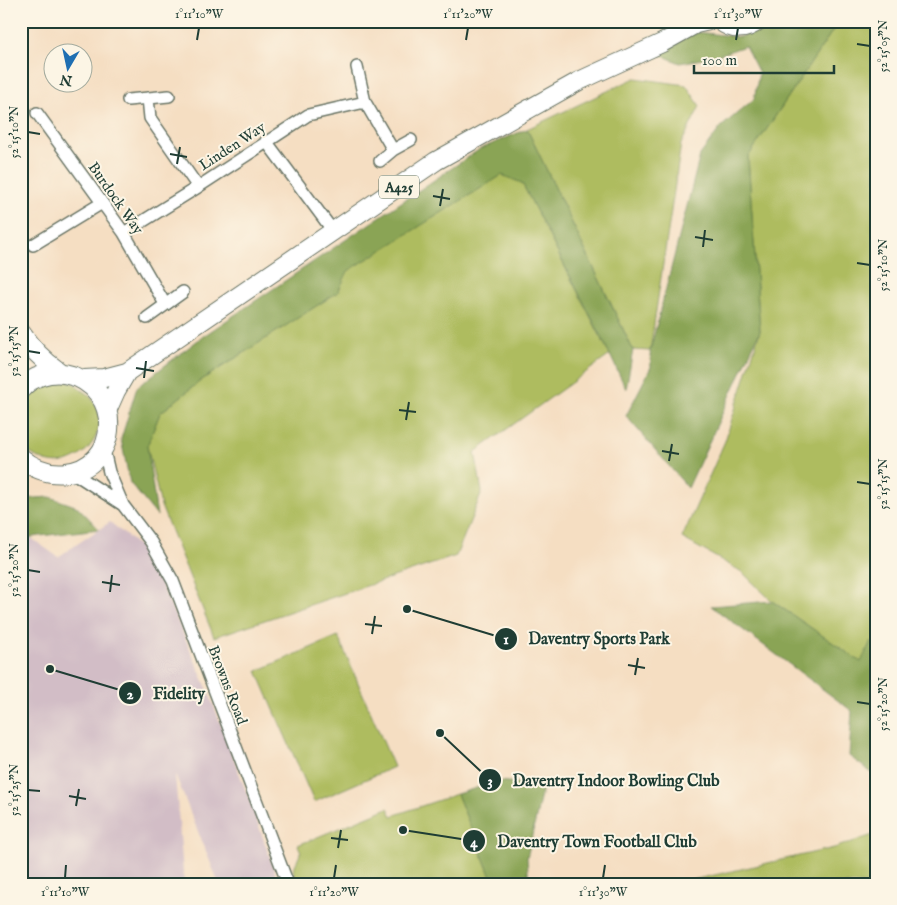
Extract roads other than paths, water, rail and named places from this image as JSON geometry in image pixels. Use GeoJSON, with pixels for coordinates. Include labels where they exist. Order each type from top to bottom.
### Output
{"type":"FeatureCollection","features":[{"type":"Feature","properties":{"kind":"highway"},"geometry":{"type":"LineString","coordinates":[[21,333],[43,359],[59,372]]}},
{"type":"Feature","properties":{"kind":"highway"},"geometry":{"type":"LineString","coordinates":[[21,389],[31,380],[44,374],[59,372],[77,376],[84,379],[98,392],[105,402],[109,425],[108,436],[100,452],[88,464],[72,472],[21,476]]}},
{"type":"Feature","properties":{"kind":"highway"},"geometry":{"type":"LineString","coordinates":[[21,458],[34,468],[49,473]]}},
{"type":"Feature","properties":{"kind":"main road"},"geometry":{"type":"LineString","coordinates":[[720,21],[730,27],[742,29],[758,21]]}},
{"type":"Feature","properties":{"kind":"main road","name":"A425"},"geometry":{"type":"LineString","coordinates":[[127,372],[436,161],[579,81],[662,43],[702,22]]}},
{"type":"Feature","properties":{"kind":"main road"},"geometry":{"type":"LineString","coordinates":[[84,379],[104,378],[127,372]]}},
{"type":"Feature","properties":{"kind":"main road"},"geometry":{"type":"LineString","coordinates":[[107,411],[127,372]]}},
{"type":"Feature","properties":{"kind":"street"},"geometry":{"type":"LineString","coordinates":[[357,67],[365,102],[393,150]]}},
{"type":"Feature","properties":{"kind":"street"},"geometry":{"type":"LineString","coordinates":[[128,100],[170,96]]}},
{"type":"Feature","properties":{"kind":"street"},"geometry":{"type":"LineString","coordinates":[[148,98],[150,118],[198,187]]}},
{"type":"Feature","properties":{"kind":"street","name":"Linden Way"},"geometry":{"type":"LineString","coordinates":[[124,233],[308,115],[365,102]]}},
{"type":"Feature","properties":{"kind":"street","name":"Burdock Way"},"geometry":{"type":"LineString","coordinates":[[37,113],[124,233],[165,304]]}},
{"type":"Feature","properties":{"kind":"street"},"geometry":{"type":"LineString","coordinates":[[380,161],[393,150],[411,140]]}},
{"type":"Feature","properties":{"kind":"street"},"geometry":{"type":"LineString","coordinates":[[266,142],[333,232]]}},
{"type":"Feature","properties":{"kind":"street"},"geometry":{"type":"LineString","coordinates":[[33,246],[102,203]]}},
{"type":"Feature","properties":{"kind":"street"},"geometry":{"type":"LineString","coordinates":[[147,318],[184,292]]}},
{"type":"Feature","properties":{"kind":"street","name":"Browns Road"},"geometry":{"type":"LineString","coordinates":[[103,446],[109,472],[123,506],[151,542],[173,581],[288,884]]}},
{"type":"Feature","properties":{"kind":"street","name":"Browns Road"},"geometry":{"type":"LineString","coordinates":[[72,472],[123,506]]}},
{"type":"Feature","properties":{"kind":"place","name":"Daventry Sports Park"},"geometry":{"type":"Point","coordinates":[407,609]}},
{"type":"Feature","properties":{"kind":"place","name":"Fidelity"},"geometry":{"type":"Point","coordinates":[50,669]}},
{"type":"Feature","properties":{"kind":"place","name":"Daventry Indoor Bowling Club"},"geometry":{"type":"Point","coordinates":[440,733]}},
{"type":"Feature","properties":{"kind":"place","name":"Daventry Town Football Club"},"geometry":{"type":"Point","coordinates":[403,830]}}]}
